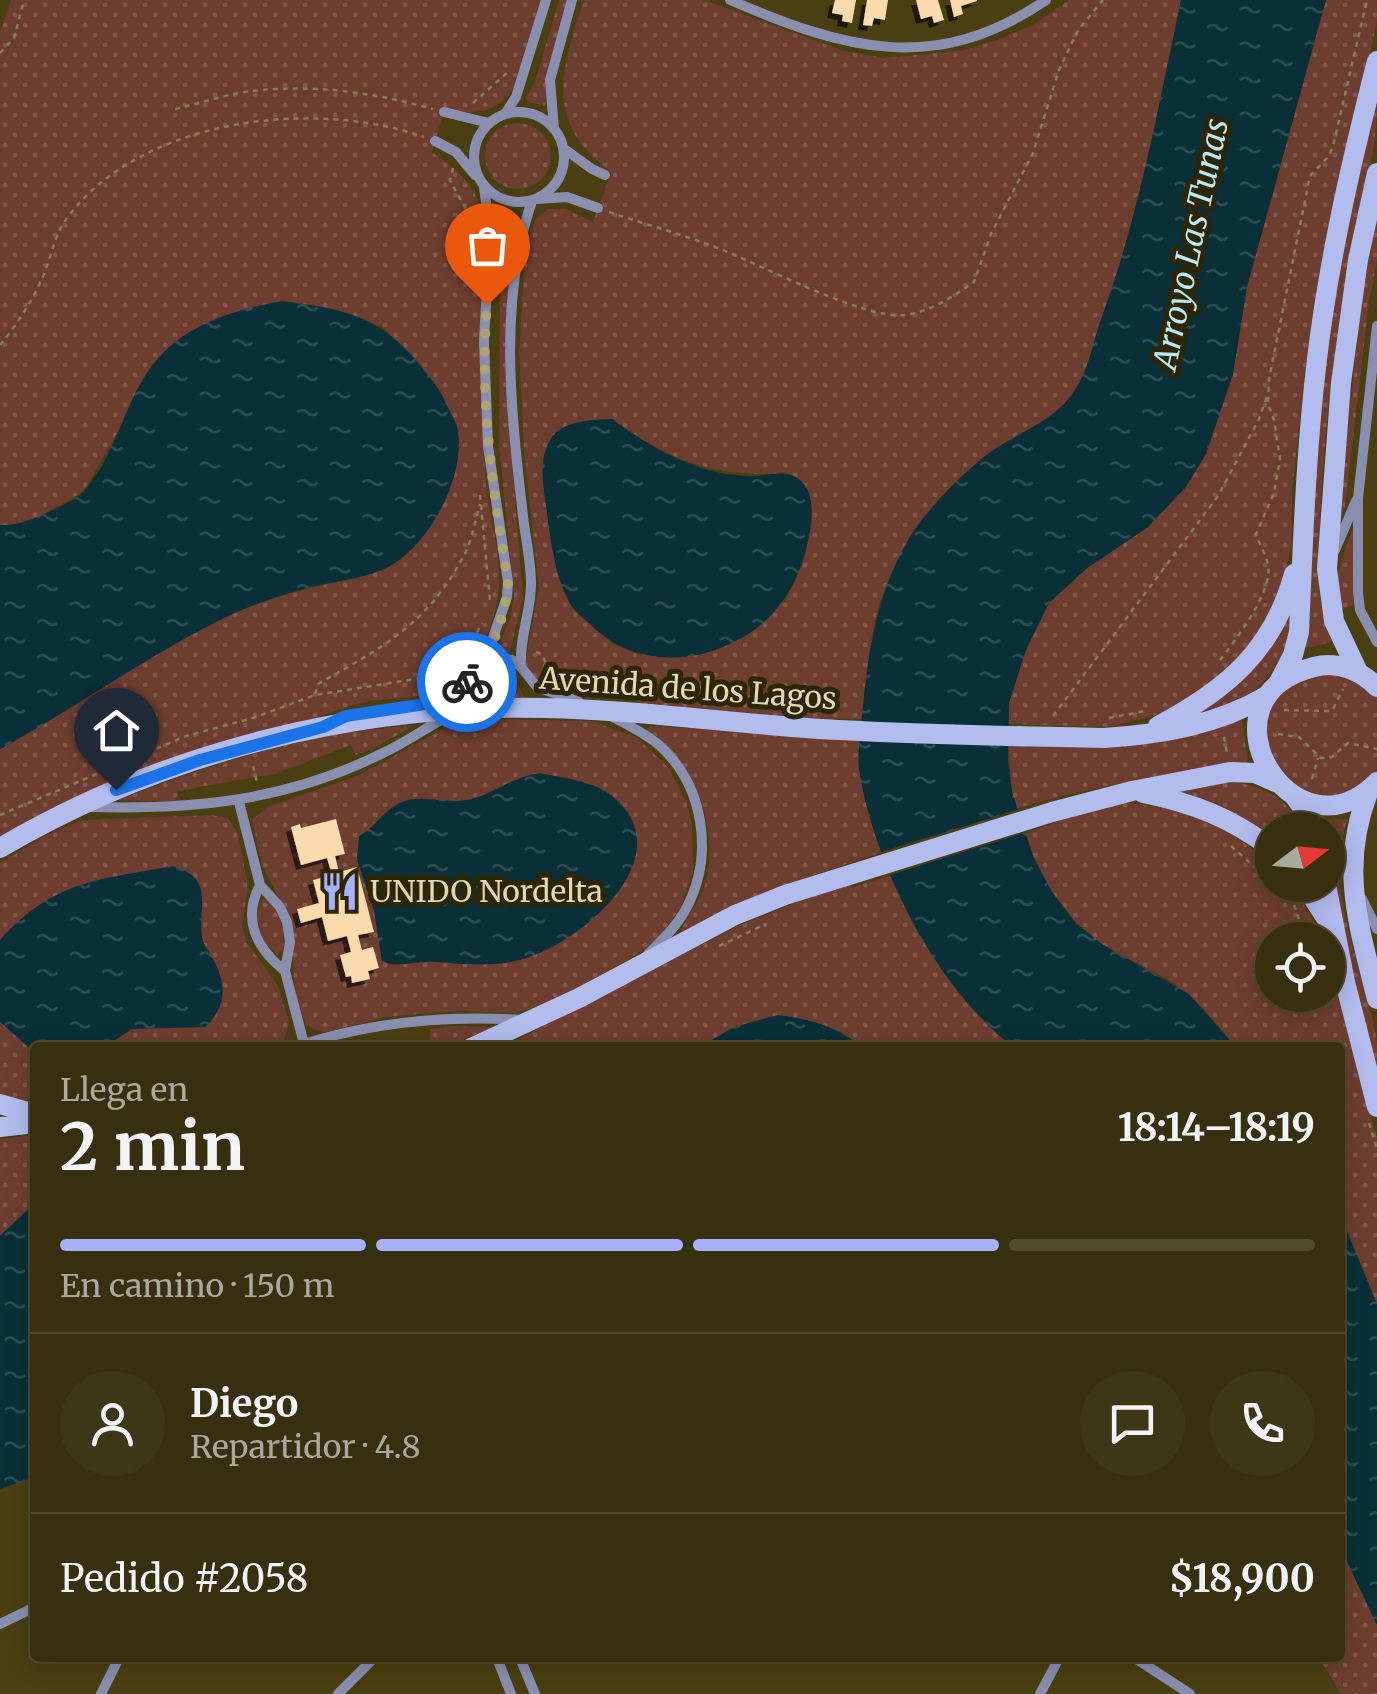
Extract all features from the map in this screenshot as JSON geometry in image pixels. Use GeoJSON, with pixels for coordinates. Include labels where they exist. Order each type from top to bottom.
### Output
{"type":"FeatureCollection","features":[{"type":"Feature","properties":{"kind":"street"},"geometry":{"type":"LineString","coordinates":[[323,727],[364,711],[446,698],[486,661],[507,597],[486,413],[484,341],[490,232],[482,183],[474,165],[474,149],[489,123],[505,114],[516,98],[546,0]]}},
{"type":"Feature","properties":{"kind":"street"},"geometry":{"type":"LineString","coordinates":[[572,0],[550,80],[554,130],[563,148],[605,175]]}},
{"type":"Feature","properties":{"kind":"street"},"geometry":{"type":"LineString","coordinates":[[730,0],[834,38],[892,50],[972,38],[1046,0]]}},
{"type":"Feature","properties":{"kind":"street"},"geometry":{"type":"LineString","coordinates":[[1275,782],[1260,755],[1257,734],[1299,632],[1317,358],[1332,256],[1377,61]]}},
{"type":"Feature","properties":{"kind":"street"},"geometry":{"type":"LineString","coordinates":[[444,112],[489,123]]}},
{"type":"Feature","properties":{"kind":"street"},"geometry":{"type":"LineString","coordinates":[[505,114],[532,114],[554,130]]}},
{"type":"Feature","properties":{"kind":"street"},"geometry":{"type":"LineString","coordinates":[[435,141],[456,152],[482,183],[506,201],[567,197],[598,208]]}},
{"type":"Feature","properties":{"kind":"street"},"geometry":{"type":"LineString","coordinates":[[522,667],[520,645],[531,581],[514,418],[512,332],[518,257],[534,200],[550,191],[559,178],[563,148]]}},
{"type":"Feature","properties":{"kind":"street"},"geometry":{"type":"LineString","coordinates":[[1377,173],[1358,260],[1340,383],[1327,570],[1334,620],[1356,671],[1377,686]]}},
{"type":"Feature","properties":{"kind":"street"},"geometry":{"type":"LineString","coordinates":[[1377,326],[1358,498],[1360,610],[1377,642]]}},
{"type":"Feature","properties":{"kind":"street"},"geometry":{"type":"LineString","coordinates":[[1360,454],[1377,455]]}},
{"type":"Feature","properties":{"kind":"street"},"geometry":{"type":"LineString","coordinates":[[1327,570],[1358,498]]}},
{"type":"Feature","properties":{"kind":"street"},"geometry":{"type":"LineString","coordinates":[[1140,736],[1203,702],[1247,663],[1279,616],[1302,543]]}},
{"type":"Feature","properties":{"kind":"street"},"geometry":{"type":"LineString","coordinates":[[486,661],[506,658],[522,667],[537,687],[603,712],[658,745],[680,770],[694,799],[702,831],[698,880],[686,910],[636,966]]}},
{"type":"Feature","properties":{"kind":"street","name":"Avenida de los Lagos"},"geometry":{"type":"LineString","coordinates":[[0,848],[150,776],[323,727],[378,717],[460,709],[547,708],[838,730],[1140,736],[1221,719],[1270,695],[1301,670],[1325,664],[1356,671]]}},
{"type":"Feature","properties":{"kind":"street"},"geometry":{"type":"LineString","coordinates":[[80,807],[177,808],[239,802],[331,776],[386,752],[460,709]]}},
{"type":"Feature","properties":{"kind":"street"},"geometry":{"type":"LineString","coordinates":[[485,1042],[533,1021],[735,915],[1052,812],[1230,772],[1255,773],[1275,782],[1300,799],[1308,812]]}},
{"type":"Feature","properties":{"kind":"street"},"geometry":{"type":"LineString","coordinates":[[1300,799],[1333,804],[1352,800],[1373,786]]}},
{"type":"Feature","properties":{"kind":"street"},"geometry":{"type":"LineString","coordinates":[[1373,786],[1356,823],[1352,881],[1377,999]]}},
{"type":"Feature","properties":{"kind":"street"},"geometry":{"type":"LineString","coordinates":[[1132,791],[1176,800],[1228,818],[1255,836]]}},
{"type":"Feature","properties":{"kind":"street"},"geometry":{"type":"LineString","coordinates":[[239,802],[260,885],[280,907],[286,922],[290,942],[284,971],[303,1042]]}},
{"type":"Feature","properties":{"kind":"street"},"geometry":{"type":"LineString","coordinates":[[1352,881],[1377,929]]}},
{"type":"Feature","properties":{"kind":"street"},"geometry":{"type":"LineString","coordinates":[[260,885],[250,915],[254,931],[262,950],[284,971]]}},
{"type":"Feature","properties":{"kind":"street"},"geometry":{"type":"LineString","coordinates":[[1307,902],[1326,922]]}},
{"type":"Feature","properties":{"kind":"street"},"geometry":{"type":"LineString","coordinates":[[1345,982],[1377,1107]]}},
{"type":"Feature","properties":{"kind":"street"},"geometry":{"type":"LineString","coordinates":[[311,1042],[363,1028],[422,1019],[533,1021]]}},
{"type":"Feature","properties":{"kind":"street"},"geometry":{"type":"LineString","coordinates":[[0,1104],[30,1113]]}},
{"type":"Feature","properties":{"kind":"street"},"geometry":{"type":"LineString","coordinates":[[0,1126],[30,1123]]}},
{"type":"Feature","properties":{"kind":"street"},"geometry":{"type":"LineString","coordinates":[[0,1624],[30,1609]]}},
{"type":"Feature","properties":{"kind":"street"},"geometry":{"type":"LineString","coordinates":[[101,1694],[118,1662]]}},
{"type":"Feature","properties":{"kind":"street"},"geometry":{"type":"LineString","coordinates":[[338,1694],[370,1662]]}},
{"type":"Feature","properties":{"kind":"street"},"geometry":{"type":"LineString","coordinates":[[498,1662],[511,1694]]}},
{"type":"Feature","properties":{"kind":"street"},"geometry":{"type":"LineString","coordinates":[[522,1662],[535,1694]]}},
{"type":"Feature","properties":{"kind":"street"},"geometry":{"type":"LineString","coordinates":[[1040,1694],[1057,1662]]}},
{"type":"Feature","properties":{"kind":"street"},"geometry":{"type":"LineString","coordinates":[[1141,1662],[1190,1694]]}},
{"type":"Feature","properties":{"kind":"path"},"geometry":{"type":"LineString","coordinates":[[0,53],[14,38],[24,0]]}},
{"type":"Feature","properties":{"kind":"path"},"geometry":{"type":"LineString","coordinates":[[598,208],[725,251],[804,286],[880,312],[903,316],[925,309],[974,282],[991,234],[1033,153],[1059,70],[1078,30],[1102,0]]}},
{"type":"Feature","properties":{"kind":"path"},"geometry":{"type":"LineString","coordinates":[[1062,722],[1048,723],[1218,496],[1259,419],[1310,176],[1333,146],[1367,0]]}},
{"type":"Feature","properties":{"kind":"path"},"geometry":{"type":"LineString","coordinates":[[466,118],[473,103],[512,68]]}},
{"type":"Feature","properties":{"kind":"path"},"geometry":{"type":"LineString","coordinates":[[175,110],[244,92],[297,88],[361,93],[444,112]]}},
{"type":"Feature","properties":{"kind":"path"},"geometry":{"type":"LineString","coordinates":[[0,345],[39,284],[66,220],[96,185],[160,147],[241,125],[324,118],[365,120],[435,141]]}},
{"type":"Feature","properties":{"kind":"path"},"geometry":{"type":"LineString","coordinates":[[456,152],[450,181],[474,224]]}},
{"type":"Feature","properties":{"kind":"path"},"geometry":{"type":"LineString","coordinates":[[1215,666],[1240,634],[1260,596],[1269,568],[1256,534],[1274,493],[1280,458],[1267,394]]}},
{"type":"Feature","properties":{"kind":"path"},"geometry":{"type":"LineString","coordinates":[[479,486],[491,593],[488,612]]}},
{"type":"Feature","properties":{"kind":"path"},"geometry":{"type":"LineString","coordinates":[[315,695],[318,684],[396,639],[438,597],[465,554],[480,502]]}},
{"type":"Feature","properties":{"kind":"path"},"geometry":{"type":"LineString","coordinates":[[0,815],[186,736],[253,718],[315,695],[428,676],[466,652],[483,622]]}},
{"type":"Feature","properties":{"kind":"path"},"geometry":{"type":"LineString","coordinates":[[520,645],[542,654],[550,677],[726,689],[760,697],[796,712]]}},
{"type":"Feature","properties":{"kind":"path"},"geometry":{"type":"LineString","coordinates":[[1270,695],[1328,711],[1356,671]]}},
{"type":"Feature","properties":{"kind":"path"},"geometry":{"type":"LineString","coordinates":[[1108,718],[1148,710]]}},
{"type":"Feature","properties":{"kind":"path"},"geometry":{"type":"LineString","coordinates":[[1221,719],[1230,772]]}},
{"type":"Feature","properties":{"kind":"path"},"geometry":{"type":"LineString","coordinates":[[1257,734],[1293,734],[1318,756],[1332,757],[1348,743],[1377,749]]}},
{"type":"Feature","properties":{"kind":"path"},"geometry":{"type":"LineString","coordinates":[[1300,799],[1318,756]]}},
{"type":"Feature","properties":{"kind":"path"},"geometry":{"type":"LineString","coordinates":[[1228,818],[1222,830],[1226,839],[1255,866]]}},
{"type":"Feature","properties":{"kind":"shaded area"},"geometry":{"type":"Polygon","coordinates":[[[11,0],[542,0],[516,83],[505,98],[490,108],[471,112],[445,108],[432,152],[470,185],[483,214],[487,244],[483,435],[499,586],[493,618],[474,661],[459,680],[436,692],[370,701],[326,714],[0,839],[0,749],[208,625],[253,605],[357,578],[458,431],[426,374],[381,326],[220,317],[165,351],[83,492],[38,517],[0,525],[0,32],[11,0]]]}},
{"type":"Feature","properties":{"kind":"shaded area"},"geometry":{"type":"Polygon","coordinates":[[[559,0],[568,0],[549,63],[545,106],[526,98],[535,82],[559,0]]]}},
{"type":"Feature","properties":{"kind":"shaded area"},"geometry":{"type":"Polygon","coordinates":[[[584,0],[704,0],[844,51],[884,58],[965,50],[1033,25],[1069,0],[1181,0],[1136,203],[1084,374],[1063,406],[972,468],[951,487],[915,532],[900,556],[878,609],[863,719],[663,710],[605,691],[548,688],[539,684],[525,665],[539,587],[524,450],[519,351],[526,245],[536,219],[548,209],[565,209],[593,222],[611,173],[582,145],[565,111],[564,74],[584,0]],[[612,419],[571,606],[613,644],[639,655],[785,601],[798,575],[812,520],[786,473],[737,473],[694,464],[633,434],[612,419]]]}},
{"type":"Feature","properties":{"kind":"shaded area"},"geometry":{"type":"Polygon","coordinates":[[[1326,0],[1377,0],[1377,22],[1335,205],[1305,371],[1292,492],[1292,543],[1277,605],[1259,634],[1215,682],[1199,695],[1159,714],[1109,727],[1009,724],[1009,703],[1018,668],[1049,603],[1086,569],[1148,527],[1206,454],[1233,374],[1247,287],[1326,0]]]}},
{"type":"Feature","properties":{"kind":"shaded area"},"geometry":{"type":"Polygon","coordinates":[[[1377,98],[1371,166],[1338,340],[1323,466],[1319,587],[1332,642],[1306,648],[1318,408],[1337,278],[1377,98]]]}},
{"type":"Feature","properties":{"kind":"shaded area"},"geometry":{"type":"Polygon","coordinates":[[[518,123],[541,133],[551,156],[541,179],[518,189],[495,179],[485,156],[495,133],[518,123]]]}},
{"type":"Feature","properties":{"kind":"shaded area"},"geometry":{"type":"Polygon","coordinates":[[[504,213],[518,216],[508,299],[505,378],[523,598],[509,655],[496,652],[510,619],[514,597],[499,443],[504,213]]]}},
{"type":"Feature","properties":{"kind":"shaded area"},"geometry":{"type":"Polygon","coordinates":[[[1377,215],[1377,262],[1345,507],[1338,528],[1361,303],[1377,215]]]}},
{"type":"Feature","properties":{"kind":"shaded area"},"geometry":{"type":"Polygon","coordinates":[[[1353,527],[1353,605],[1338,611],[1335,580],[1353,527]]]}},
{"type":"Feature","properties":{"kind":"shaded area"},"geometry":{"type":"Polygon","coordinates":[[[1290,603],[1288,642],[1271,672],[1231,705],[1200,711],[1290,603]]]}},
{"type":"Feature","properties":{"kind":"shaded area"},"geometry":{"type":"Polygon","coordinates":[[[488,672],[511,679],[524,698],[454,700],[488,672]]]}},
{"type":"Feature","properties":{"kind":"shaded area"},"geometry":{"type":"Polygon","coordinates":[[[1318,672],[1358,679],[1377,696],[1377,771],[1352,790],[1327,795],[1304,789],[1285,775],[1272,756],[1265,733],[1269,711],[1284,691],[1318,672]]]}},
{"type":"Feature","properties":{"kind":"shaded area"},"geometry":{"type":"Polygon","coordinates":[[[492,719],[591,721],[636,737],[668,767],[686,801],[692,823],[693,871],[680,909],[653,943],[549,1004],[514,1013],[417,1014],[380,1018],[329,1032],[314,1030],[300,1011],[291,921],[262,865],[252,820],[267,807],[355,777],[447,727],[492,719]]]}},
{"type":"Feature","properties":{"kind":"shaded area"},"geometry":{"type":"Polygon","coordinates":[[[1242,719],[1248,765],[1132,781],[1017,808],[1008,744],[1228,724],[1242,719]]]}},
{"type":"Feature","properties":{"kind":"shaded area"},"geometry":{"type":"Polygon","coordinates":[[[413,726],[356,755],[351,745],[277,773],[178,791],[177,802],[118,800],[262,751],[338,735],[413,726]]]}},
{"type":"Feature","properties":{"kind":"shaded area"},"geometry":{"type":"Polygon","coordinates":[[[650,726],[861,739],[864,797],[883,852],[793,882],[680,933],[705,885],[709,836],[690,775],[664,742],[647,730],[650,726]]]}},
{"type":"Feature","properties":{"kind":"shaded area"},"geometry":{"type":"Polygon","coordinates":[[[1220,782],[1247,785],[1270,793],[1292,812],[1255,812],[1255,834],[1177,790],[1220,782]]]}},
{"type":"Feature","properties":{"kind":"shaded area"},"geometry":{"type":"Polygon","coordinates":[[[1130,803],[1189,815],[1222,829],[1255,852],[1255,902],[1302,902],[1314,922],[1255,922],[1255,1012],[1342,1012],[1377,1138],[1377,1304],[1345,1226],[1345,1042],[1232,1042],[1180,988],[1089,935],[1054,896],[1026,833],[1055,823],[1054,817],[1094,805],[1130,803]]]}},
{"type":"Feature","properties":{"kind":"shaded area"},"geometry":{"type":"Polygon","coordinates":[[[212,815],[228,818],[238,834],[248,886],[242,926],[247,943],[278,986],[289,1023],[284,1042],[30,1042],[30,1106],[0,1097],[0,863],[49,834],[83,820],[212,815]]]}},
{"type":"Feature","properties":{"kind":"shaded area"},"geometry":{"type":"Polygon","coordinates":[[[892,875],[927,947],[957,991],[1007,1042],[855,1042],[849,1037],[774,1042],[513,1042],[738,926],[849,881],[852,887],[892,875]]]}},
{"type":"Feature","properties":{"kind":"shaded area"},"geometry":{"type":"Polygon","coordinates":[[[263,899],[274,908],[282,927],[283,949],[278,955],[260,930],[258,914],[263,899]]]}},
{"type":"Feature","properties":{"kind":"shaded area"},"geometry":{"type":"Polygon","coordinates":[[[1336,902],[1343,902],[1372,1017],[1377,1082],[1345,940],[1345,922],[1341,922],[1336,902]]]}},
{"type":"Feature","properties":{"kind":"shaded area"},"geometry":{"type":"Polygon","coordinates":[[[494,1027],[456,1042],[422,1042],[430,1041],[430,1029],[494,1027]]]}},
{"type":"Feature","properties":{"kind":"shaded area"},"geometry":{"type":"Polygon","coordinates":[[[30,1136],[30,1208],[0,1236],[0,1139],[30,1136]]]}},
{"type":"Feature","properties":{"kind":"shaded area"},"geometry":{"type":"Polygon","coordinates":[[[1345,1558],[1377,1625],[1377,1694],[1341,1694],[1321,1662],[1345,1662],[1345,1558]]]}},
{"type":"Feature","properties":{"kind":"water","name":"Arroyo Las Tunas"},"geometry":{"type":"Polygon","coordinates":[[[1181,0],[1326,0],[1247,287],[1233,374],[1206,454],[1186,487],[1148,527],[1086,569],[1049,603],[1027,647],[1009,703],[1012,792],[1033,856],[1052,892],[1076,923],[1102,944],[1189,994],[1232,1042],[1007,1042],[985,1022],[934,958],[912,921],[878,845],[859,763],[868,667],[884,595],[915,529],[966,472],[990,452],[1057,411],[1081,379],[1114,282],[1156,122],[1181,0]]]}},
{"type":"Feature","properties":{"kind":"water"},"geometry":{"type":"Polygon","coordinates":[[[282,301],[324,307],[375,325],[406,349],[438,388],[457,427],[459,449],[451,486],[433,523],[409,552],[386,568],[290,593],[228,616],[0,749],[0,525],[39,517],[84,491],[106,458],[140,384],[176,341],[219,318],[282,301]]]}},
{"type":"Feature","properties":{"kind":"water"},"geometry":{"type":"Polygon","coordinates":[[[612,419],[660,450],[694,465],[750,476],[790,475],[807,488],[812,516],[800,570],[775,611],[738,640],[706,653],[653,656],[604,636],[571,605],[552,548],[543,486],[544,458],[550,440],[562,428],[578,422],[612,419]]]}},
{"type":"Feature","properties":{"kind":"water"},"geometry":{"type":"Polygon","coordinates":[[[540,773],[605,791],[631,819],[637,843],[632,868],[618,892],[574,934],[526,958],[480,965],[382,961],[374,911],[357,860],[359,836],[402,802],[466,800],[540,773]]]}},
{"type":"Feature","properties":{"kind":"water"},"geometry":{"type":"Polygon","coordinates":[[[173,866],[186,871],[200,885],[203,940],[222,985],[218,1011],[206,1027],[132,1029],[112,1042],[30,1042],[30,1049],[0,1022],[0,940],[39,905],[59,894],[122,875],[173,866]]]}},
{"type":"Feature","properties":{"kind":"water"},"geometry":{"type":"Polygon","coordinates":[[[778,1015],[822,1025],[854,1042],[708,1042],[734,1027],[778,1015]]]}},
{"type":"Feature","properties":{"kind":"water"},"geometry":{"type":"Polygon","coordinates":[[[30,1208],[30,1479],[0,1489],[0,1236],[30,1208]]]}},
{"type":"Feature","properties":{"kind":"water"},"geometry":{"type":"Polygon","coordinates":[[[1345,1226],[1377,1304],[1377,1625],[1345,1558],[1345,1226]]]}},
{"type":"Feature","properties":{"kind":"pier"},"geometry":{"type":"Polygon","coordinates":[[[1023,808],[1030,831],[887,876],[877,853],[1023,808]]]}},
{"type":"Feature","properties":{"kind":"building"},"geometry":{"type":"Polygon","coordinates":[[[835,0],[856,0],[852,23],[842,21],[843,15],[832,13],[835,0]]]}},
{"type":"Feature","properties":{"kind":"building"},"geometry":{"type":"Polygon","coordinates":[[[867,0],[888,0],[885,20],[874,18],[872,26],[863,25],[867,0]]]}},
{"type":"Feature","properties":{"kind":"building"},"geometry":{"type":"Polygon","coordinates":[[[916,0],[938,0],[944,20],[934,23],[932,16],[921,19],[916,0]]]}},
{"type":"Feature","properties":{"kind":"building"},"geometry":{"type":"Polygon","coordinates":[[[950,0],[977,1],[961,6],[963,14],[954,17],[950,0]]]}},
{"type":"Feature","properties":{"kind":"building","name":"UNIDO Nordelta"},"geometry":{"type":"Polygon","coordinates":[[[336,819],[345,854],[335,856],[339,872],[357,867],[374,932],[358,935],[362,950],[373,947],[379,968],[368,971],[370,979],[352,983],[351,976],[346,977],[340,955],[351,952],[347,936],[328,941],[322,917],[301,923],[297,909],[319,903],[313,880],[332,875],[327,858],[301,865],[291,827],[336,819]]]}},
{"type":"Feature","properties":{"kind":"way so far"},"geometry":{"type":"LineString","coordinates":[[467,682],[486,661],[507,597],[508,582],[488,446],[484,341],[487,305]]}},
{"type":"Feature","properties":{"kind":"place","name":"UNIDO Nordelta"},"geometry":{"type":"Point","coordinates":[340,892]}},
{"type":"Feature","properties":{"kind":"route"},"geometry":{"type":"LineString","coordinates":[[116,790],[200,760],[323,727],[364,711],[432,703],[467,682]]}}]}
